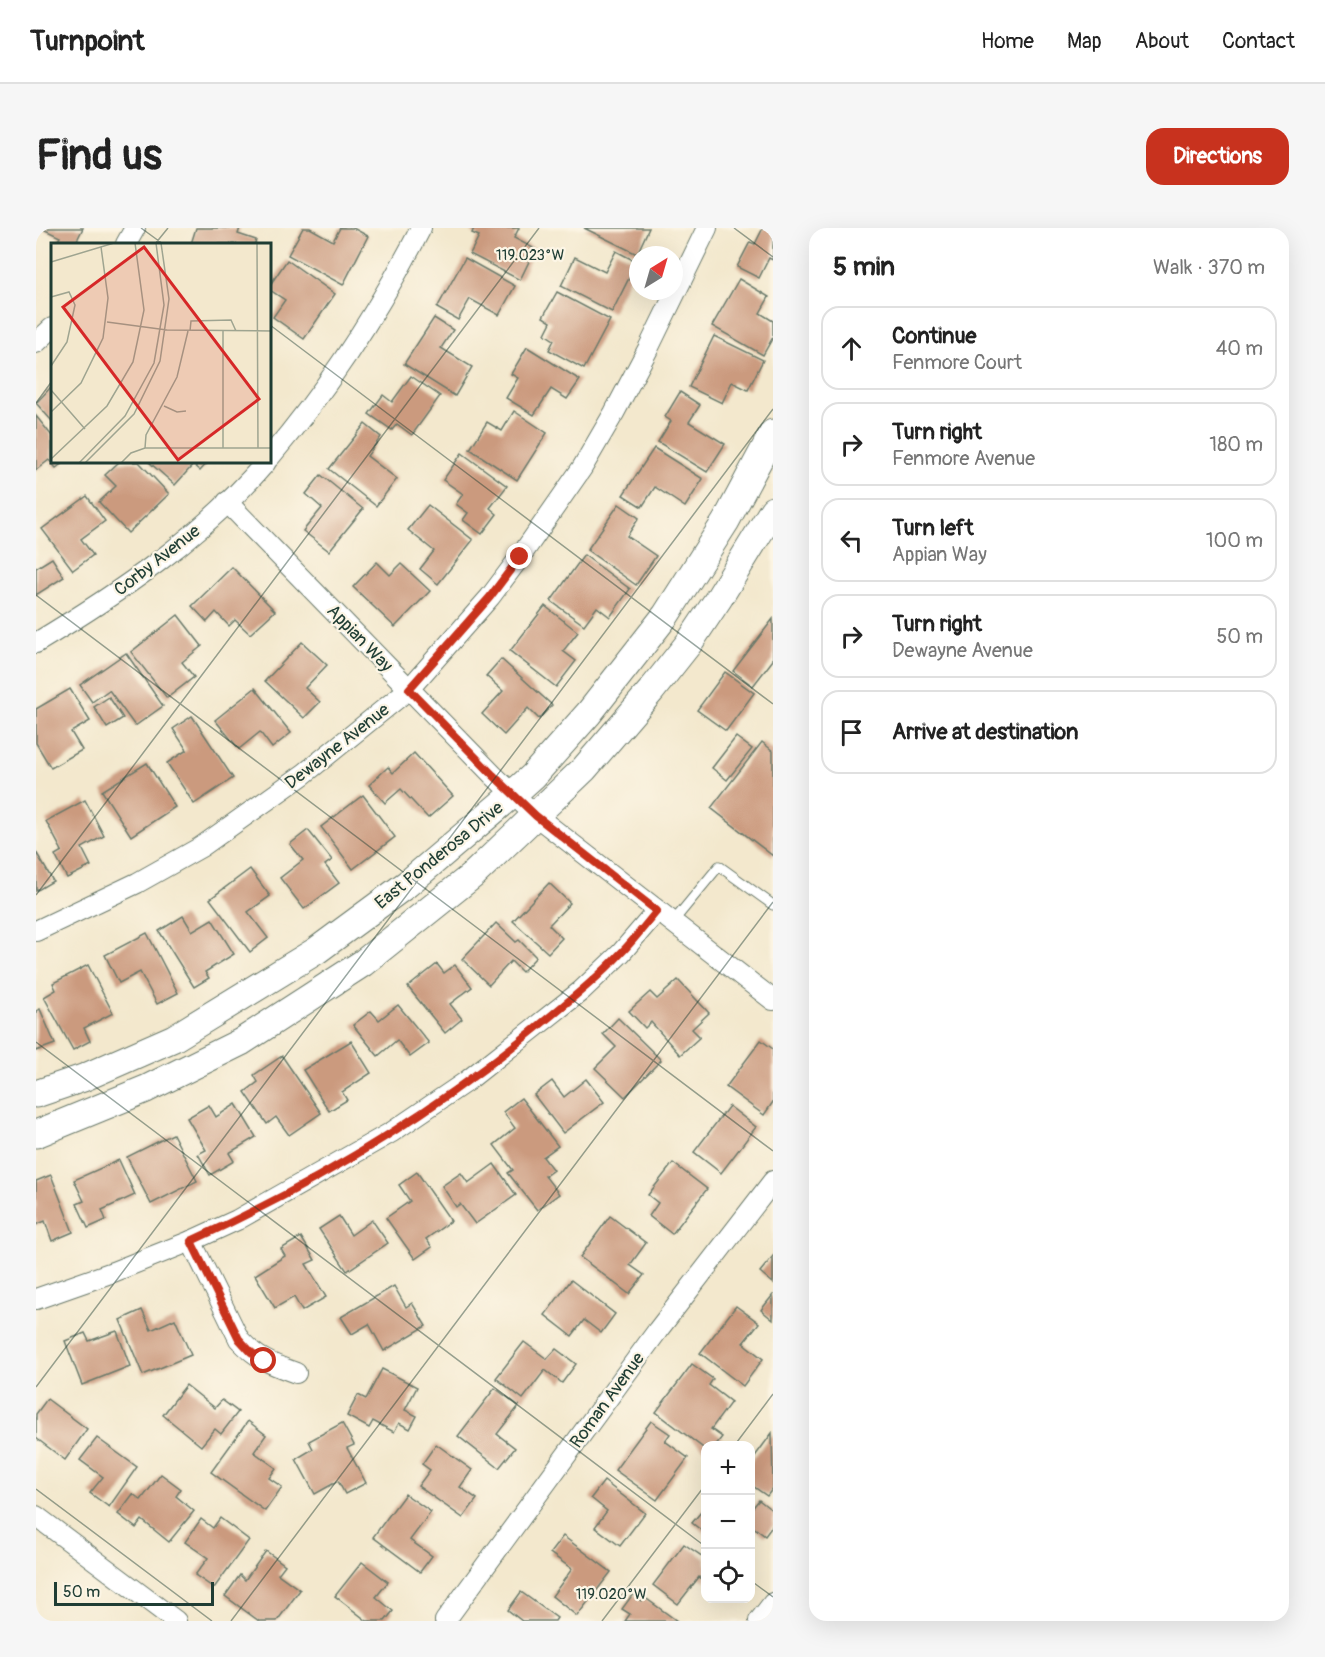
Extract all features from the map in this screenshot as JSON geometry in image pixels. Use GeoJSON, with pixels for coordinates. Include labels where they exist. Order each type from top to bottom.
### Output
{"type":"FeatureCollection","features":[{"type":"Feature","properties":{"kind":"main road","name":"East Ponderosa Drive"},"geometry":{"type":"LineString","coordinates":[[36,1094],[82,1078],[174,1038],[316,951],[406,884],[513,795],[533,776],[589,712],[666,615],[726,521],[773,433]]}},
{"type":"Feature","properties":{"kind":"main road","name":"East Ponderosa Drive"},"geometry":{"type":"LineString","coordinates":[[36,1134],[155,1085],[250,1036],[363,963],[473,875],[584,769],[651,691],[689,643],[720,598],[773,510]]}},
{"type":"Feature","properties":{"kind":"street"},"geometry":{"type":"LineString","coordinates":[[127,243],[135,228]]}},
{"type":"Feature","properties":{"kind":"street"},"geometry":{"type":"LineString","coordinates":[[272,455],[339,369],[381,301],[421,228]]}},
{"type":"Feature","properties":{"kind":"street","name":"Dewayne Avenue"},"geometry":{"type":"LineString","coordinates":[[36,931],[137,883],[201,848],[304,774],[409,689],[490,597],[582,468],[638,367],[707,228]]}},
{"type":"Feature","properties":{"kind":"street"},"geometry":{"type":"LineString","coordinates":[[36,343],[51,329]]}},
{"type":"Feature","properties":{"kind":"street","name":"Corby Avenue"},"geometry":{"type":"LineString","coordinates":[[36,643],[136,579],[227,502],[264,464]]}},
{"type":"Feature","properties":{"kind":"street","name":"Appian Way"},"geometry":{"type":"LineString","coordinates":[[227,502],[536,816],[773,1000]]}},
{"type":"Feature","properties":{"kind":"street"},"geometry":{"type":"LineString","coordinates":[[36,1299],[113,1272],[237,1220],[392,1132],[467,1082],[581,991],[621,953],[657,911]]}},
{"type":"Feature","properties":{"kind":"street","name":"Roman Avenue"},"geometry":{"type":"LineString","coordinates":[[445,1621],[658,1330],[773,1181]]}},
{"type":"Feature","properties":{"kind":"street"},"geometry":{"type":"LineString","coordinates":[[191,1241],[239,1339],[251,1352],[264,1361],[296,1373]]}},
{"type":"Feature","properties":{"kind":"street"},"geometry":{"type":"LineString","coordinates":[[36,1516],[176,1621]]}},
{"type":"Feature","properties":{"kind":"street"},"geometry":{"type":"LineString","coordinates":[[759,1621],[773,1603]]}},
{"type":"Feature","properties":{"kind":"lane"},"geometry":{"type":"LineString","coordinates":[[672,923],[719,866],[773,905]]}},
{"type":"Feature","properties":{"kind":"building"},"geometry":{"type":"Polygon","coordinates":[[[41,228],[83,228],[76,243],[57,243],[60,237],[41,228]]]}},
{"type":"Feature","properties":{"kind":"building"},"geometry":{"type":"Polygon","coordinates":[[[196,228],[240,228],[238,234],[256,240],[255,243],[191,243],[196,228]]]}},
{"type":"Feature","properties":{"kind":"building"},"geometry":{"type":"Polygon","coordinates":[[[303,228],[310,228],[333,241],[340,228],[353,228],[368,236],[343,285],[288,255],[303,228]]]}},
{"type":"Feature","properties":{"kind":"building"},"geometry":{"type":"Polygon","coordinates":[[[474,228],[519,228],[514,238],[535,249],[520,280],[470,254],[479,236],[472,233],[474,228]]]}},
{"type":"Feature","properties":{"kind":"building"},"geometry":{"type":"Polygon","coordinates":[[[584,228],[649,228],[641,246],[629,246],[629,250],[584,228]]]}},
{"type":"Feature","properties":{"kind":"building"},"geometry":{"type":"Polygon","coordinates":[[[763,228],[773,228],[773,260],[769,258],[759,278],[737,267],[750,242],[755,244],[763,228]]]}},
{"type":"Feature","properties":{"kind":"building"},"geometry":{"type":"Polygon","coordinates":[[[616,251],[629,258],[629,278],[612,312],[561,286],[575,257],[605,272],[616,251]]]}},
{"type":"Feature","properties":{"kind":"building"},"geometry":{"type":"Polygon","coordinates":[[[465,258],[515,286],[499,315],[470,299],[458,320],[437,308],[465,258]]]}},
{"type":"Feature","properties":{"kind":"building"},"geometry":{"type":"Polygon","coordinates":[[[287,260],[335,294],[304,339],[273,317],[285,300],[272,291],[272,282],[287,260]]]}},
{"type":"Feature","properties":{"kind":"building"},"geometry":{"type":"Polygon","coordinates":[[[739,279],[769,297],[760,313],[773,321],[773,337],[763,355],[712,326],[739,279]]]}},
{"type":"Feature","properties":{"kind":"building"},"geometry":{"type":"Polygon","coordinates":[[[557,292],[610,320],[584,369],[549,350],[554,340],[545,334],[551,322],[543,317],[557,292]]]}},
{"type":"Feature","properties":{"kind":"building"},"geometry":{"type":"Polygon","coordinates":[[[434,318],[453,330],[441,348],[472,367],[455,396],[404,364],[434,318]]]}},
{"type":"Feature","properties":{"kind":"building"},"geometry":{"type":"Polygon","coordinates":[[[714,336],[763,360],[748,390],[732,382],[722,403],[689,387],[714,336]]]}},
{"type":"Feature","properties":{"kind":"building"},"geometry":{"type":"Polygon","coordinates":[[[527,347],[580,380],[567,399],[551,389],[534,415],[506,398],[518,378],[511,374],[527,347]]]}},
{"type":"Feature","properties":{"kind":"building"},"geometry":{"type":"Polygon","coordinates":[[[411,376],[440,396],[412,435],[397,424],[392,430],[369,414],[383,395],[392,402],[411,376]]]}},
{"type":"Feature","properties":{"kind":"building"},"geometry":{"type":"Polygon","coordinates":[[[51,387],[51,420],[36,403],[51,387]]]}},
{"type":"Feature","properties":{"kind":"building"},"geometry":{"type":"Polygon","coordinates":[[[680,392],[700,405],[689,422],[725,444],[707,472],[658,442],[671,421],[665,417],[680,392]]]}},
{"type":"Feature","properties":{"kind":"building"},"geometry":{"type":"Polygon","coordinates":[[[514,411],[547,433],[517,480],[470,449],[487,422],[502,431],[514,411]]]}},
{"type":"Feature","properties":{"kind":"building"},"geometry":{"type":"Polygon","coordinates":[[[36,416],[51,435],[51,462],[49,460],[36,470],[36,416]]]}},
{"type":"Feature","properties":{"kind":"building"},"geometry":{"type":"Polygon","coordinates":[[[365,424],[381,437],[367,456],[397,479],[376,506],[329,469],[365,424]]]}},
{"type":"Feature","properties":{"kind":"building"},"geometry":{"type":"Polygon","coordinates":[[[654,448],[703,479],[685,507],[655,487],[642,507],[623,495],[654,448]]]}},
{"type":"Feature","properties":{"kind":"building"},"geometry":{"type":"Polygon","coordinates":[[[462,453],[507,486],[490,508],[497,514],[482,534],[463,520],[468,513],[456,504],[463,494],[443,480],[462,453]]]}},
{"type":"Feature","properties":{"kind":"building"},"geometry":{"type":"Polygon","coordinates":[[[117,464],[141,464],[169,494],[128,533],[99,502],[116,486],[105,475],[117,464]]]}},
{"type":"Feature","properties":{"kind":"building"},"geometry":{"type":"Polygon","coordinates":[[[151,464],[206,464],[200,471],[193,465],[175,485],[151,464]]]}},
{"type":"Feature","properties":{"kind":"building"},"geometry":{"type":"Polygon","coordinates":[[[321,475],[363,509],[329,551],[303,531],[322,508],[306,494],[321,475]]]}},
{"type":"Feature","properties":{"kind":"building"},"geometry":{"type":"Polygon","coordinates":[[[87,496],[105,521],[81,539],[93,555],[73,570],[42,529],[87,496]]]}},
{"type":"Feature","properties":{"kind":"building"},"geometry":{"type":"Polygon","coordinates":[[[619,504],[639,518],[627,536],[656,556],[636,585],[587,550],[619,504]]]}},
{"type":"Feature","properties":{"kind":"building"},"geometry":{"type":"Polygon","coordinates":[[[428,505],[473,540],[438,584],[420,569],[434,551],[408,530],[428,505]]]}},
{"type":"Feature","properties":{"kind":"building"},"geometry":{"type":"Polygon","coordinates":[[[584,555],[630,589],[610,617],[597,607],[584,625],[551,601],[584,555]]]}},
{"type":"Feature","properties":{"kind":"building"},"geometry":{"type":"Polygon","coordinates":[[[52,558],[64,577],[36,595],[36,568],[52,558]]]}},
{"type":"Feature","properties":{"kind":"building"},"geometry":{"type":"Polygon","coordinates":[[[377,562],[390,575],[401,564],[430,591],[395,627],[353,587],[377,562]]]}},
{"type":"Feature","properties":{"kind":"building"},"geometry":{"type":"Polygon","coordinates":[[[232,567],[275,611],[250,634],[235,620],[229,626],[216,612],[207,622],[192,606],[232,567]]]}},
{"type":"Feature","properties":{"kind":"building"},"geometry":{"type":"Polygon","coordinates":[[[545,606],[578,632],[563,651],[576,661],[556,687],[510,651],[545,606]]]}},
{"type":"Feature","properties":{"kind":"building"},"geometry":{"type":"Polygon","coordinates":[[[178,615],[202,646],[182,662],[194,677],[167,698],[131,652],[178,615]]]}},
{"type":"Feature","properties":{"kind":"building"},"geometry":{"type":"Polygon","coordinates":[[[773,619],[773,660],[753,686],[733,671],[773,619]]]}},
{"type":"Feature","properties":{"kind":"building"},"geometry":{"type":"Polygon","coordinates":[[[302,642],[327,665],[305,688],[320,702],[304,718],[265,681],[302,642]]]}},
{"type":"Feature","properties":{"kind":"building"},"geometry":{"type":"Polygon","coordinates":[[[126,653],[163,706],[135,726],[109,690],[92,702],[80,685],[126,653]]]}},
{"type":"Feature","properties":{"kind":"building"},"geometry":{"type":"Polygon","coordinates":[[[501,659],[552,705],[539,719],[528,708],[504,735],[482,714],[503,691],[486,676],[501,659]]]}},
{"type":"Feature","properties":{"kind":"building"},"geometry":{"type":"Polygon","coordinates":[[[725,672],[754,693],[726,731],[697,710],[725,672]]]}},
{"type":"Feature","properties":{"kind":"building"},"geometry":{"type":"Polygon","coordinates":[[[255,688],[291,733],[272,748],[260,732],[239,749],[215,720],[255,688]]]}},
{"type":"Feature","properties":{"kind":"building"},"geometry":{"type":"Polygon","coordinates":[[[70,689],[90,721],[71,732],[82,750],[51,768],[36,743],[36,709],[70,689]]]}},
{"type":"Feature","properties":{"kind":"building"},"geometry":{"type":"Polygon","coordinates":[[[109,697],[123,718],[107,728],[94,707],[109,697]]]}},
{"type":"Feature","properties":{"kind":"building"},"geometry":{"type":"Polygon","coordinates":[[[192,716],[233,778],[194,804],[167,763],[187,750],[173,729],[192,716]]]}},
{"type":"Feature","properties":{"kind":"building"},"geometry":{"type":"Polygon","coordinates":[[[736,737],[752,749],[727,780],[712,768],[736,737]]]}},
{"type":"Feature","properties":{"kind":"building"},"geometry":{"type":"Polygon","coordinates":[[[762,742],[773,751],[773,856],[711,808],[762,742]]]}},
{"type":"Feature","properties":{"kind":"building"},"geometry":{"type":"Polygon","coordinates":[[[414,753],[453,796],[428,818],[401,789],[385,803],[369,785],[388,767],[393,773],[414,753]]]}},
{"type":"Feature","properties":{"kind":"building"},"geometry":{"type":"Polygon","coordinates":[[[147,763],[175,807],[131,836],[102,791],[147,763]]]}},
{"type":"Feature","properties":{"kind":"building"},"geometry":{"type":"Polygon","coordinates":[[[363,795],[395,837],[353,869],[321,827],[363,795]]]}},
{"type":"Feature","properties":{"kind":"building"},"geometry":{"type":"Polygon","coordinates":[[[85,800],[104,836],[82,848],[91,866],[67,878],[55,855],[62,851],[46,821],[85,800]]]}},
{"type":"Feature","properties":{"kind":"building"},"geometry":{"type":"Polygon","coordinates":[[[308,830],[332,860],[325,865],[339,883],[304,909],[280,878],[303,860],[290,844],[308,830]]]}},
{"type":"Feature","properties":{"kind":"building"},"geometry":{"type":"Polygon","coordinates":[[[36,852],[53,881],[36,891],[36,852]]]}},
{"type":"Feature","properties":{"kind":"building"},"geometry":{"type":"Polygon","coordinates":[[[250,869],[270,896],[248,912],[268,938],[250,952],[210,899],[250,869]]]}},
{"type":"Feature","properties":{"kind":"building"},"geometry":{"type":"Polygon","coordinates":[[[549,883],[570,903],[549,925],[562,938],[548,953],[513,921],[549,883]]]}},
{"type":"Feature","properties":{"kind":"building"},"geometry":{"type":"Polygon","coordinates":[[[183,916],[192,931],[212,919],[234,954],[205,972],[209,978],[194,987],[159,931],[183,916]]]}},
{"type":"Feature","properties":{"kind":"building"},"geometry":{"type":"Polygon","coordinates":[[[496,923],[516,942],[519,940],[536,957],[522,972],[511,961],[489,985],[462,959],[496,923]]]}},
{"type":"Feature","properties":{"kind":"building"},"geometry":{"type":"Polygon","coordinates":[[[147,933],[178,993],[157,1004],[140,972],[119,983],[105,955],[147,933]]]}},
{"type":"Feature","properties":{"kind":"building"},"geometry":{"type":"Polygon","coordinates":[[[437,964],[444,973],[455,965],[472,987],[450,1004],[462,1019],[445,1033],[408,987],[437,964]]]}},
{"type":"Feature","properties":{"kind":"building"},"geometry":{"type":"Polygon","coordinates":[[[88,965],[113,1013],[84,1028],[90,1041],[73,1050],[44,997],[56,990],[53,983],[88,965]]]}},
{"type":"Feature","properties":{"kind":"building"},"geometry":{"type":"Polygon","coordinates":[[[678,980],[709,1013],[692,1029],[700,1037],[680,1055],[651,1022],[645,1028],[629,1011],[650,992],[657,999],[678,980]]]}},
{"type":"Feature","properties":{"kind":"building"},"geometry":{"type":"Polygon","coordinates":[[[398,1005],[429,1043],[410,1057],[397,1040],[378,1056],[353,1025],[371,1011],[379,1020],[398,1005]]]}},
{"type":"Feature","properties":{"kind":"building"},"geometry":{"type":"Polygon","coordinates":[[[40,1009],[55,1044],[36,1051],[36,1011],[40,1009]]]}},
{"type":"Feature","properties":{"kind":"building"},"geometry":{"type":"Polygon","coordinates":[[[618,1018],[661,1060],[625,1097],[595,1068],[616,1047],[603,1034],[618,1018]]]}},
{"type":"Feature","properties":{"kind":"building"},"geometry":{"type":"Polygon","coordinates":[[[761,1040],[773,1049],[773,1102],[764,1115],[726,1087],[761,1040]]]}},
{"type":"Feature","properties":{"kind":"building"},"geometry":{"type":"Polygon","coordinates":[[[351,1041],[371,1073],[342,1092],[347,1100],[329,1111],[303,1070],[351,1041]]]}},
{"type":"Feature","properties":{"kind":"building"},"geometry":{"type":"Polygon","coordinates":[[[282,1056],[321,1113],[289,1135],[276,1117],[267,1124],[245,1092],[258,1082],[254,1075],[282,1056]]]}},
{"type":"Feature","properties":{"kind":"building"},"geometry":{"type":"Polygon","coordinates":[[[586,1079],[604,1102],[563,1133],[534,1095],[552,1081],[564,1097],[586,1079]]]}},
{"type":"Feature","properties":{"kind":"building"},"geometry":{"type":"Polygon","coordinates":[[[521,1098],[558,1146],[543,1157],[553,1170],[545,1176],[559,1194],[537,1210],[508,1173],[513,1170],[494,1145],[515,1128],[503,1112],[521,1098]]]}},
{"type":"Feature","properties":{"kind":"building"},"geometry":{"type":"Polygon","coordinates":[[[236,1104],[256,1137],[229,1153],[234,1161],[210,1175],[198,1154],[206,1150],[187,1118],[209,1105],[216,1117],[236,1104]]]}},
{"type":"Feature","properties":{"kind":"building"},"geometry":{"type":"Polygon","coordinates":[[[729,1106],[756,1127],[721,1173],[694,1152],[729,1106]]]}},
{"type":"Feature","properties":{"kind":"building"},"geometry":{"type":"Polygon","coordinates":[[[173,1134],[197,1181],[151,1204],[127,1157],[173,1134]]]}},
{"type":"Feature","properties":{"kind":"building"},"geometry":{"type":"Polygon","coordinates":[[[119,1160],[135,1195],[102,1210],[106,1220],[88,1228],[77,1204],[84,1201],[74,1180],[119,1160]]]}},
{"type":"Feature","properties":{"kind":"building"},"geometry":{"type":"Polygon","coordinates":[[[673,1163],[707,1189],[672,1234],[649,1216],[658,1203],[648,1195],[673,1163]]]}},
{"type":"Feature","properties":{"kind":"building"},"geometry":{"type":"Polygon","coordinates":[[[494,1164],[516,1195],[475,1224],[460,1204],[456,1207],[442,1186],[461,1173],[468,1183],[494,1164]]]}},
{"type":"Feature","properties":{"kind":"building"},"geometry":{"type":"Polygon","coordinates":[[[417,1172],[451,1221],[426,1239],[432,1247],[415,1259],[386,1218],[410,1201],[399,1185],[417,1172]]]}},
{"type":"Feature","properties":{"kind":"building"},"geometry":{"type":"Polygon","coordinates":[[[51,1175],[73,1232],[52,1241],[45,1221],[36,1225],[36,1181],[51,1175]]]}},
{"type":"Feature","properties":{"kind":"building"},"geometry":{"type":"Polygon","coordinates":[[[339,1216],[351,1235],[372,1220],[388,1243],[347,1271],[319,1229],[339,1216]]]}},
{"type":"Feature","properties":{"kind":"building"},"geometry":{"type":"Polygon","coordinates":[[[610,1216],[646,1243],[630,1265],[644,1275],[629,1294],[580,1257],[610,1216]]]}},
{"type":"Feature","properties":{"kind":"building"},"geometry":{"type":"Polygon","coordinates":[[[301,1237],[315,1260],[306,1264],[326,1297],[302,1311],[294,1297],[275,1308],[255,1275],[285,1256],[281,1249],[301,1237]]]}},
{"type":"Feature","properties":{"kind":"building"},"geometry":{"type":"Polygon","coordinates":[[[773,1256],[773,1283],[760,1272],[773,1256]]]}},
{"type":"Feature","properties":{"kind":"building"},"geometry":{"type":"Polygon","coordinates":[[[571,1280],[615,1314],[601,1333],[584,1320],[572,1336],[545,1315],[571,1280]]]}},
{"type":"Feature","properties":{"kind":"building"},"geometry":{"type":"Polygon","coordinates":[[[394,1286],[406,1307],[412,1303],[426,1326],[384,1351],[369,1324],[352,1334],[341,1317],[394,1286]]]}},
{"type":"Feature","properties":{"kind":"building"},"geometry":{"type":"Polygon","coordinates":[[[773,1295],[773,1320],[761,1310],[773,1295]]]}},
{"type":"Feature","properties":{"kind":"building"},"geometry":{"type":"Polygon","coordinates":[[[736,1306],[759,1323],[743,1343],[763,1359],[743,1386],[700,1353],[736,1306]]]}},
{"type":"Feature","properties":{"kind":"building"},"geometry":{"type":"Polygon","coordinates":[[[142,1310],[151,1330],[175,1319],[191,1355],[143,1375],[120,1320],[142,1310]]]}},
{"type":"Feature","properties":{"kind":"building"},"geometry":{"type":"Polygon","coordinates":[[[117,1331],[130,1366],[82,1385],[65,1341],[85,1333],[89,1341],[117,1331]]]}},
{"type":"Feature","properties":{"kind":"building"},"geometry":{"type":"Polygon","coordinates":[[[524,1342],[547,1359],[556,1349],[576,1364],[562,1383],[545,1370],[523,1399],[496,1378],[524,1342]]]}},
{"type":"Feature","properties":{"kind":"building"},"geometry":{"type":"Polygon","coordinates":[[[692,1364],[713,1379],[709,1385],[731,1402],[711,1429],[722,1437],[719,1441],[701,1441],[701,1446],[656,1412],[692,1364]]]}},
{"type":"Feature","properties":{"kind":"building"},"geometry":{"type":"Polygon","coordinates":[[[382,1369],[417,1387],[405,1410],[417,1416],[410,1429],[399,1423],[394,1432],[373,1421],[369,1428],[347,1416],[358,1395],[366,1399],[382,1369]]]}},
{"type":"Feature","properties":{"kind":"building"},"geometry":{"type":"Polygon","coordinates":[[[186,1385],[215,1408],[222,1400],[238,1412],[221,1434],[215,1429],[201,1446],[163,1415],[186,1385]]]}},
{"type":"Feature","properties":{"kind":"building"},"geometry":{"type":"Polygon","coordinates":[[[495,1388],[519,1406],[497,1434],[515,1448],[499,1468],[458,1436],[495,1388]]]}},
{"type":"Feature","properties":{"kind":"building"},"geometry":{"type":"Polygon","coordinates":[[[47,1399],[87,1429],[65,1460],[36,1438],[36,1414],[47,1399]]]}},
{"type":"Feature","properties":{"kind":"building"},"geometry":{"type":"Polygon","coordinates":[[[248,1421],[266,1435],[254,1452],[276,1468],[269,1478],[282,1487],[265,1511],[211,1472],[248,1421]]]}},
{"type":"Feature","properties":{"kind":"building"},"geometry":{"type":"Polygon","coordinates":[[[651,1421],[670,1434],[665,1441],[688,1458],[657,1500],[615,1470],[651,1421]]]}},
{"type":"Feature","properties":{"kind":"building"},"geometry":{"type":"Polygon","coordinates":[[[342,1423],[354,1445],[347,1448],[366,1483],[345,1494],[338,1481],[315,1494],[296,1459],[313,1449],[309,1441],[342,1423]]]}},
{"type":"Feature","properties":{"kind":"building"},"geometry":{"type":"Polygon","coordinates":[[[772,1433],[773,1488],[767,1496],[755,1488],[755,1456],[772,1433]]]}},
{"type":"Feature","properties":{"kind":"building"},"geometry":{"type":"Polygon","coordinates":[[[97,1438],[137,1467],[109,1507],[90,1493],[103,1477],[80,1460],[97,1438]]]}},
{"type":"Feature","properties":{"kind":"building"},"geometry":{"type":"Polygon","coordinates":[[[436,1444],[472,1470],[460,1487],[477,1499],[463,1518],[418,1486],[430,1470],[422,1464],[436,1444]]]}},
{"type":"Feature","properties":{"kind":"building"},"geometry":{"type":"Polygon","coordinates":[[[161,1474],[181,1489],[176,1496],[194,1511],[169,1542],[142,1520],[136,1528],[118,1514],[133,1494],[141,1500],[161,1474]]]}},
{"type":"Feature","properties":{"kind":"building"},"geometry":{"type":"Polygon","coordinates":[[[604,1481],[645,1513],[620,1546],[595,1527],[607,1511],[591,1498],[604,1481]]]}},
{"type":"Feature","properties":{"kind":"building"},"geometry":{"type":"Polygon","coordinates":[[[405,1494],[431,1512],[410,1540],[432,1556],[420,1572],[373,1537],[405,1494]]]}},
{"type":"Feature","properties":{"kind":"building"},"geometry":{"type":"Polygon","coordinates":[[[759,1500],[773,1511],[773,1525],[765,1536],[755,1528],[755,1505],[759,1500]]]}},
{"type":"Feature","properties":{"kind":"building"},"geometry":{"type":"Polygon","coordinates":[[[701,1512],[701,1530],[692,1523],[701,1512]]]}},
{"type":"Feature","properties":{"kind":"building"},"geometry":{"type":"Polygon","coordinates":[[[220,1518],[249,1540],[214,1588],[195,1575],[208,1558],[185,1542],[201,1519],[213,1528],[220,1518]]]}},
{"type":"Feature","properties":{"kind":"building"},"geometry":{"type":"Polygon","coordinates":[[[563,1536],[611,1572],[577,1616],[552,1596],[572,1569],[550,1553],[563,1536]]]}},
{"type":"Feature","properties":{"kind":"building"},"geometry":{"type":"Polygon","coordinates":[[[684,1544],[701,1556],[701,1578],[699,1577],[678,1604],[653,1585],[684,1544]]]}},
{"type":"Feature","properties":{"kind":"building"},"geometry":{"type":"Polygon","coordinates":[[[266,1551],[285,1565],[278,1574],[300,1590],[277,1621],[259,1621],[225,1596],[240,1575],[245,1580],[266,1551]]]}},
{"type":"Feature","properties":{"kind":"building"},"geometry":{"type":"Polygon","coordinates":[[[362,1562],[388,1582],[376,1597],[393,1611],[385,1621],[367,1621],[335,1596],[362,1562]]]}},
{"type":"Feature","properties":{"kind":"building"},"geometry":{"type":"Polygon","coordinates":[[[521,1592],[557,1618],[555,1621],[522,1621],[508,1610],[521,1592]]]}},
{"type":"Feature","properties":{"kind":"building"},"geometry":{"type":"Polygon","coordinates":[[[633,1594],[641,1601],[644,1597],[677,1621],[625,1621],[630,1614],[622,1609],[633,1594]]]}},
{"type":"Feature","properties":{"kind":"route"},"geometry":{"type":"LineString","coordinates":[[264,1361],[251,1352],[239,1339],[191,1241],[295,1189],[392,1132],[467,1082],[581,991],[621,953],[657,911],[536,816],[409,689],[490,597],[520,557]]}}]}
